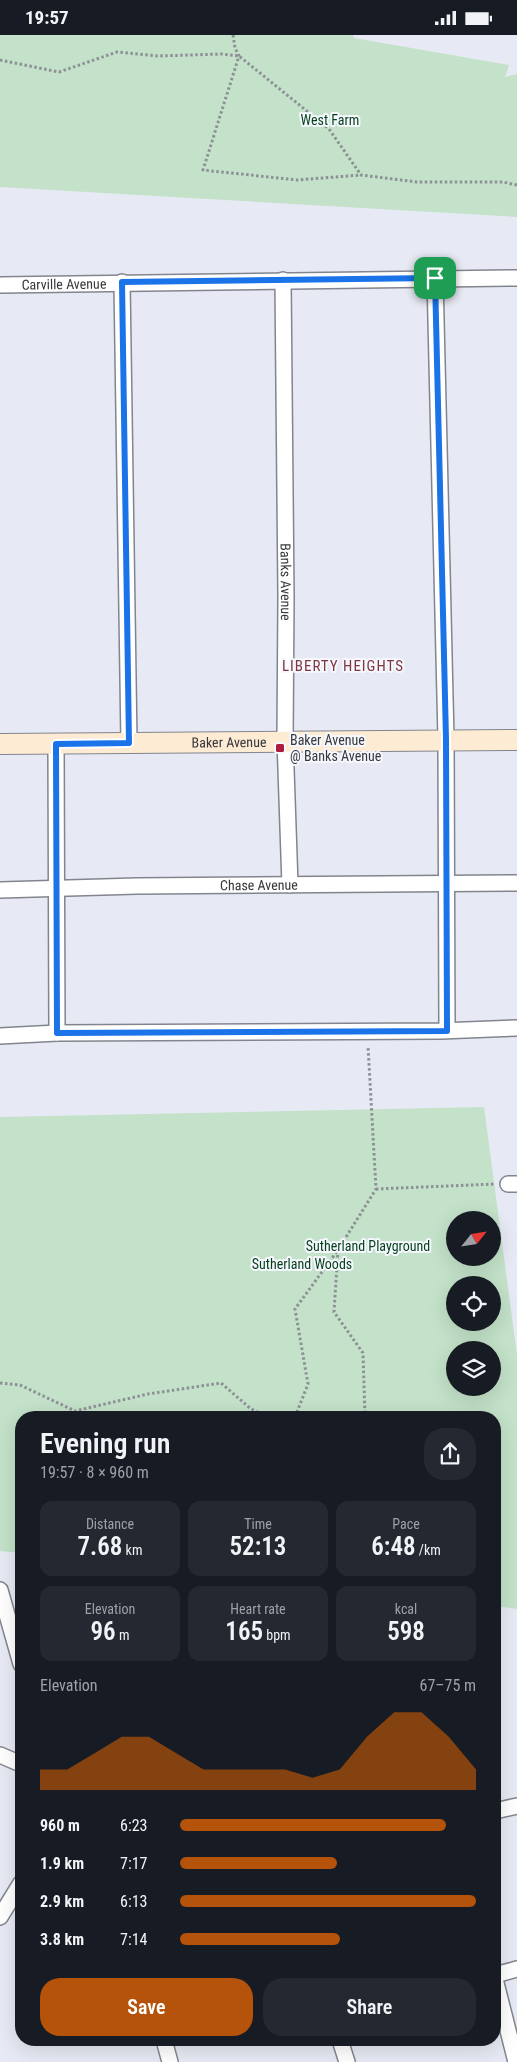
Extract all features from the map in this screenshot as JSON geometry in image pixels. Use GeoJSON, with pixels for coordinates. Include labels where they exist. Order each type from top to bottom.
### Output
{"type":"FeatureCollection","features":[{"type":"Feature","properties":{"kind":"street","name":"Carville Avenue"},"geometry":{"type":"LineString","coordinates":[[0,285],[517,277]]}},
{"type":"Feature","properties":{"kind":"street"},"geometry":{"type":"LineString","coordinates":[[435,278],[446,739],[448,884],[447,1031]]}},
{"type":"Feature","properties":{"kind":"street","name":"Banks Avenue"},"geometry":{"type":"LineString","coordinates":[[283,280],[286,597],[284,741],[290,885]]}},
{"type":"Feature","properties":{"kind":"street"},"geometry":{"type":"LineString","coordinates":[[122,282],[129,743]]}},
{"type":"Feature","properties":{"kind":"street","name":"Baker Avenue"},"geometry":{"type":"LineString","coordinates":[[0,744],[446,739],[517,740]]}},
{"type":"Feature","properties":{"kind":"street"},"geometry":{"type":"LineString","coordinates":[[56,744],[57,1033]]}},
{"type":"Feature","properties":{"kind":"street","name":"Chase Avenue"},"geometry":{"type":"LineString","coordinates":[[0,890],[137,886],[517,883]]}},
{"type":"Feature","properties":{"kind":"street"},"geometry":{"type":"LineString","coordinates":[[0,1035],[367,1030],[447,1031],[517,1028]]}},
{"type":"Feature","properties":{"kind":"street"},"geometry":{"type":"LineString","coordinates":[[0,1590],[15,1643]]}},
{"type":"Feature","properties":{"kind":"street"},"geometry":{"type":"LineString","coordinates":[[0,1755],[15,1761]]}},
{"type":"Feature","properties":{"kind":"street"},"geometry":{"type":"LineString","coordinates":[[501,1810],[517,1806]]}},
{"type":"Feature","properties":{"kind":"street"},"geometry":{"type":"LineString","coordinates":[[0,1917],[15,1893]]}},
{"type":"Feature","properties":{"kind":"street"},"geometry":{"type":"LineString","coordinates":[[501,1975],[517,1969]]}},
{"type":"Feature","properties":{"kind":"street"},"geometry":{"type":"LineString","coordinates":[[501,1998],[515,2046],[516,2062]]}},
{"type":"Feature","properties":{"kind":"street"},"geometry":{"type":"LineString","coordinates":[[166,2046],[170,2062]]}},
{"type":"Feature","properties":{"kind":"street"},"geometry":{"type":"LineString","coordinates":[[342,2046],[346,2062]]}},
{"type":"Feature","properties":{"kind":"path"},"geometry":{"type":"LineString","coordinates":[[233,35],[235,48],[239,56],[329,129],[361,175]]}},
{"type":"Feature","properties":{"kind":"path"},"geometry":{"type":"LineString","coordinates":[[0,60],[59,72],[117,52],[158,56],[222,54],[239,56]]}},
{"type":"Feature","properties":{"kind":"path"},"geometry":{"type":"LineString","coordinates":[[239,56],[203,170],[297,180],[361,175],[417,182],[504,182],[517,185]]}},
{"type":"Feature","properties":{"kind":"path"},"geometry":{"type":"LineString","coordinates":[[297,1411],[308,1384],[295,1309],[338,1250],[376,1189],[367,1030]]}},
{"type":"Feature","properties":{"kind":"path"},"geometry":{"type":"LineString","coordinates":[[376,1189],[513,1184]]}},
{"type":"Feature","properties":{"kind":"path"},"geometry":{"type":"LineString","coordinates":[[338,1250],[334,1312],[363,1353],[365,1411]]}},
{"type":"Feature","properties":{"kind":"path"},"geometry":{"type":"LineString","coordinates":[[0,1383],[20,1385],[75,1411],[148,1394],[221,1383],[256,1411]]}},
{"type":"Feature","properties":{"kind":"green space","name":"West Farm"},"geometry":{"type":"Polygon","coordinates":[[[0,35],[353,35],[354,38],[509,65],[505,77],[517,74],[517,217],[0,187],[0,35]]]}},
{"type":"Feature","properties":{"kind":"green space","name":"Sutherland Woods"},"geometry":{"type":"Polygon","coordinates":[[[484,1107],[498,1211],[446,1211],[446,1266],[501,1266],[501,1235],[517,1355],[517,1609],[501,1607],[501,1411],[15,1411],[15,1552],[0,1551],[0,1117],[484,1107]]]}},
{"type":"Feature","properties":{"kind":"place","name":"Baker Avenue @ Banks Avenue"},"geometry":{"type":"Point","coordinates":[280,748]}},
{"type":"Feature","properties":{"kind":"district","name":"LIBERTY HEIGHTS"},"geometry":{"type":"Point","coordinates":[343,666]}},
{"type":"Feature","properties":{"kind":"route"},"geometry":{"type":"LineString","coordinates":[[435,278],[446,739],[447,1031],[57,1033],[56,744],[129,743],[122,282],[435,278]]}},
{"type":"Feature","properties":{"kind":"park label","name":"Sutherland Playground"},"geometry":{"type":"Point","coordinates":[368,1246]}}]}
